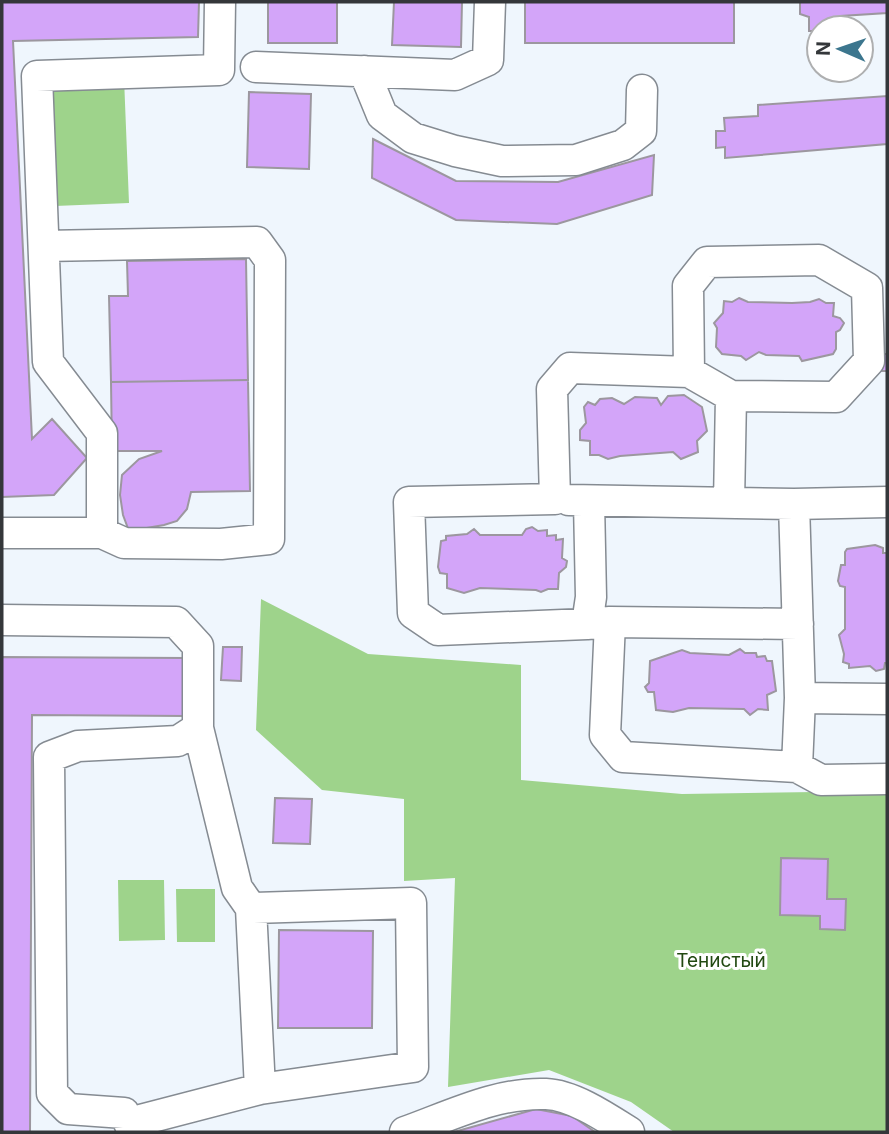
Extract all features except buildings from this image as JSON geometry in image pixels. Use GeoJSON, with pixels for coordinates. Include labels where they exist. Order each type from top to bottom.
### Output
{"type":"FeatureCollection","features":[{"type":"Feature","properties":{"kind":"lane"},"geometry":{"type":"LineString","coordinates":[[102,533],[102,433],[48,362],[37,76],[219,70],[220,2]]}},
{"type":"Feature","properties":{"kind":"lane"},"geometry":{"type":"LineString","coordinates":[[256,67],[455,75],[488,60],[490,2]]}},
{"type":"Feature","properties":{"kind":"lane"},"geometry":{"type":"LineString","coordinates":[[364,71],[382,116],[413,138],[455,151],[502,160],[576,160],[622,145],[641,131],[642,90]]}},
{"type":"Feature","properties":{"kind":"lane"},"geometry":{"type":"LineString","coordinates":[[2,533],[102,533],[124,543],[221,544],[270,538],[270,260],[257,242],[44,246]]}},
{"type":"Feature","properties":{"kind":"lane"},"geometry":{"type":"LineString","coordinates":[[555,499],[552,389],[570,368],[688,372],[731,396],[836,397],[869,361],[867,288],[819,260],[707,262],[688,286],[688,372]]}},
{"type":"Feature","properties":{"kind":"lane"},"geometry":{"type":"LineString","coordinates":[[729,503],[731,396]]}},
{"type":"Feature","properties":{"kind":"lane"},"geometry":{"type":"LineString","coordinates":[[798,624],[599,623],[438,630],[413,613],[409,502],[555,499],[589,502],[794,504],[887,502]]}},
{"type":"Feature","properties":{"kind":"lane"},"geometry":{"type":"LineString","coordinates":[[589,502],[591,597],[599,623],[605,735],[623,757],[797,767],[821,780],[887,779]]}},
{"type":"Feature","properties":{"kind":"lane"},"geometry":{"type":"LineString","coordinates":[[794,504],[800,698],[797,767]]}},
{"type":"Feature","properties":{"kind":"lane"},"geometry":{"type":"LineString","coordinates":[[2,620],[176,622],[198,646],[198,728],[237,888],[251,908],[260,1089]]}},
{"type":"Feature","properties":{"kind":"lane"},"geometry":{"type":"LineString","coordinates":[[800,698],[887,699]]}},
{"type":"Feature","properties":{"kind":"lane"},"geometry":{"type":"LineString","coordinates":[[198,728],[178,741],[78,746],[49,757],[52,1093],[68,1109],[124,1113],[131,1128],[260,1089],[413,1067],[411,903],[251,908]]}},
{"type":"Feature","properties":{"kind":"lane"},"geometry":{"type":"LineString","coordinates":[[405,1132],[494,1100],[547,1094],[587,1106],[629,1132]]}},
{"type":"Feature","properties":{"kind":"green space"},"geometry":{"type":"Polygon","coordinates":[[[124,78],[129,203],[55,206],[50,81],[124,78]]]}},
{"type":"Feature","properties":{"kind":"green space","name":"Тенистый"},"geometry":{"type":"Polygon","coordinates":[[[261,599],[368,654],[521,665],[521,780],[682,794],[887,791],[887,1132],[674,1132],[631,1102],[549,1070],[448,1087],[455,878],[404,881],[404,799],[322,790],[256,730],[261,599]]]}},
{"type":"Feature","properties":{"kind":"green space"},"geometry":{"type":"Polygon","coordinates":[[[118,880],[164,880],[165,940],[119,941],[118,880]]]}},
{"type":"Feature","properties":{"kind":"green space"},"geometry":{"type":"Polygon","coordinates":[[[176,889],[215,889],[215,942],[177,942],[176,889]]]}}]}
